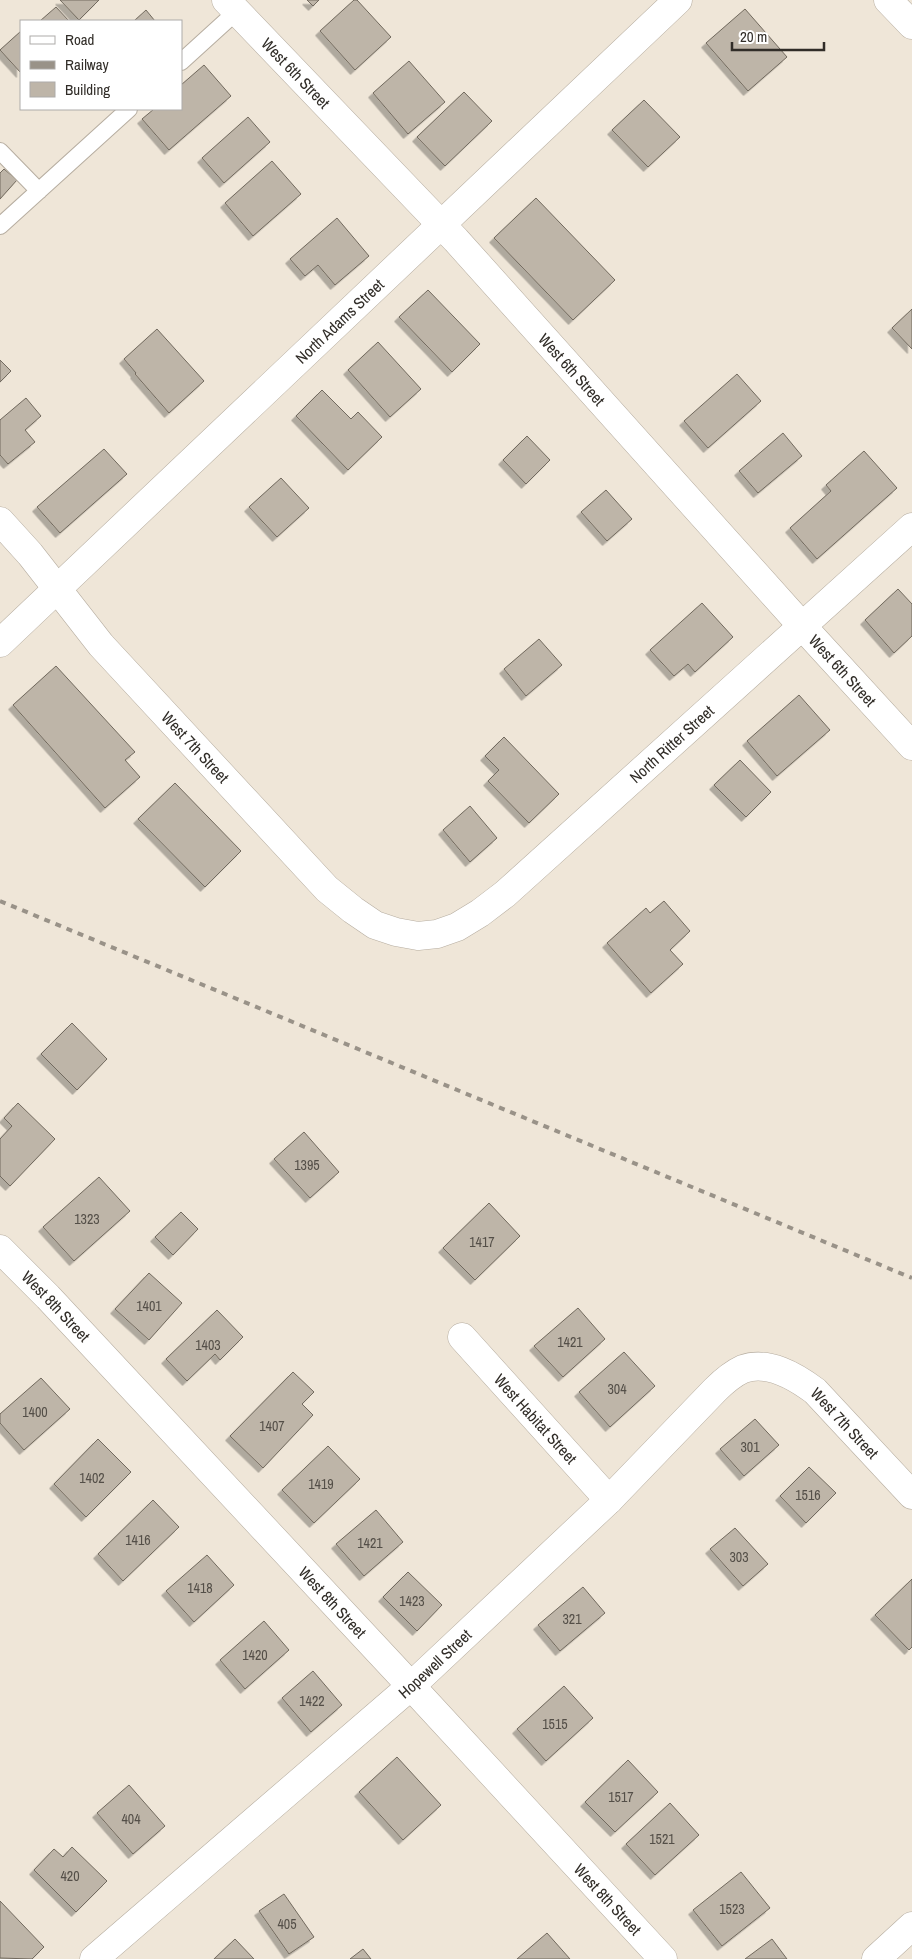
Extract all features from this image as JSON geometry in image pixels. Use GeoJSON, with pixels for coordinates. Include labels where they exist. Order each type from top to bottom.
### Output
{"type":"FeatureCollection","features":[{"type":"Feature","properties":{"kind":"street","name":"North Adams Street"},"geometry":{"type":"LineString","coordinates":[[0,643],[678,0]]}},
{"type":"Feature","properties":{"kind":"street"},"geometry":{"type":"LineString","coordinates":[[888,0],[912,25]]}},
{"type":"Feature","properties":{"kind":"street","name":"West 6th Street"},"geometry":{"type":"LineString","coordinates":[[231,6],[442,225],[912,746]]}},
{"type":"Feature","properties":{"kind":"street","name":"West 7th Street"},"geometry":{"type":"LineString","coordinates":[[0,521],[58,588],[101,645],[327,889],[375,925],[418,936]]}},
{"type":"Feature","properties":{"kind":"street","name":"North Ritter Street"},"geometry":{"type":"LineString","coordinates":[[418,936],[438,934],[457,927],[505,894],[912,527]]}},
{"type":"Feature","properties":{"kind":"street","name":"West 8th Street"},"geometry":{"type":"LineString","coordinates":[[0,1249],[48,1297],[411,1686],[662,1959]]}},
{"type":"Feature","properties":{"kind":"street","name":"West Habitat Street"},"geometry":{"type":"LineString","coordinates":[[462,1337],[609,1500]]}},
{"type":"Feature","properties":{"kind":"street","name":"Hopewell Street"},"geometry":{"type":"LineString","coordinates":[[94,1959],[411,1686],[609,1500],[730,1377],[754,1366],[766,1367]]}},
{"type":"Feature","properties":{"kind":"street","name":"West 7th Street"},"geometry":{"type":"LineString","coordinates":[[766,1367],[786,1373],[802,1381],[815,1391],[912,1495]]}},
{"type":"Feature","properties":{"kind":"street"},"geometry":{"type":"LineString","coordinates":[[876,1959],[912,1926]]}},
{"type":"Feature","properties":{"kind":"lane"},"geometry":{"type":"LineString","coordinates":[[182,61],[231,6]]}},
{"type":"Feature","properties":{"kind":"lane"},"geometry":{"type":"LineString","coordinates":[[0,226],[128,110]]}},
{"type":"Feature","properties":{"kind":"lane"},"geometry":{"type":"LineString","coordinates":[[0,151],[39,191]]}},
{"type":"Feature","properties":{"kind":"building"},"geometry":{"type":"Polygon","coordinates":[[[60,0],[99,0],[79,20],[60,0]]]}},
{"type":"Feature","properties":{"kind":"building"},"geometry":{"type":"Polygon","coordinates":[[[307,0],[319,0],[313,6],[307,0]]]}},
{"type":"Feature","properties":{"kind":"building"},"geometry":{"type":"Polygon","coordinates":[[[354,0],[357,0],[391,37],[355,70],[320,31],[354,0]]]}},
{"type":"Feature","properties":{"kind":"building"},"geometry":{"type":"Polygon","coordinates":[[[56,7],[68,20],[41,20],[56,7]]]}},
{"type":"Feature","properties":{"kind":"building"},"geometry":{"type":"Polygon","coordinates":[[[745,9],[787,57],[748,91],[706,43],[745,9]]]}},
{"type":"Feature","properties":{"kind":"building"},"geometry":{"type":"Polygon","coordinates":[[[146,10],[154,20],[135,20],[146,10]]]}},
{"type":"Feature","properties":{"kind":"building"},"geometry":{"type":"Polygon","coordinates":[[[20,32],[20,72],[0,50],[20,32]]]}},
{"type":"Feature","properties":{"kind":"building"},"geometry":{"type":"Polygon","coordinates":[[[409,61],[445,102],[408,134],[373,93],[409,61]]]}},
{"type":"Feature","properties":{"kind":"building"},"geometry":{"type":"Polygon","coordinates":[[[204,65],[231,96],[169,150],[142,119],[153,110],[182,110],[182,84],[204,65]]]}},
{"type":"Feature","properties":{"kind":"building"},"geometry":{"type":"Polygon","coordinates":[[[464,92],[492,121],[445,166],[417,137],[464,92]]]}},
{"type":"Feature","properties":{"kind":"building"},"geometry":{"type":"Polygon","coordinates":[[[644,100],[680,137],[648,167],[612,130],[644,100]]]}},
{"type":"Feature","properties":{"kind":"building"},"geometry":{"type":"Polygon","coordinates":[[[248,117],[270,142],[224,183],[202,158],[248,117]]]}},
{"type":"Feature","properties":{"kind":"building"},"geometry":{"type":"Polygon","coordinates":[[[272,161],[301,194],[253,236],[225,203],[272,161]]]}},
{"type":"Feature","properties":{"kind":"building"},"geometry":{"type":"Polygon","coordinates":[[[4,169],[17,180],[0,199],[0,173],[4,169]]]}},
{"type":"Feature","properties":{"kind":"building"},"geometry":{"type":"Polygon","coordinates":[[[536,198],[615,280],[573,320],[494,238],[536,198]]]}},
{"type":"Feature","properties":{"kind":"building"},"geometry":{"type":"Polygon","coordinates":[[[337,218],[369,256],[335,285],[318,265],[305,276],[290,259],[337,218]]]}},
{"type":"Feature","properties":{"kind":"building"},"geometry":{"type":"Polygon","coordinates":[[[428,290],[480,344],[452,372],[399,317],[428,290]]]}},
{"type":"Feature","properties":{"kind":"building"},"geometry":{"type":"Polygon","coordinates":[[[912,309],[912,349],[892,328],[912,309]]]}},
{"type":"Feature","properties":{"kind":"building"},"geometry":{"type":"Polygon","coordinates":[[[157,329],[204,381],[169,413],[124,359],[157,329]]]}},
{"type":"Feature","properties":{"kind":"building"},"geometry":{"type":"Polygon","coordinates":[[[378,342],[421,389],[390,417],[348,370],[378,342]]]}},
{"type":"Feature","properties":{"kind":"building"},"geometry":{"type":"Polygon","coordinates":[[[0,360],[11,371],[0,382],[0,360]]]}},
{"type":"Feature","properties":{"kind":"building"},"geometry":{"type":"Polygon","coordinates":[[[737,374],[761,401],[708,448],[684,421],[737,374]]]}},
{"type":"Feature","properties":{"kind":"building"},"geometry":{"type":"Polygon","coordinates":[[[322,390],[351,419],[358,412],[382,437],[348,470],[296,416],[322,390]]]}},
{"type":"Feature","properties":{"kind":"building"},"geometry":{"type":"Polygon","coordinates":[[[26,398],[41,416],[25,430],[35,442],[8,464],[0,455],[0,420],[26,398]]]}},
{"type":"Feature","properties":{"kind":"building"},"geometry":{"type":"Polygon","coordinates":[[[783,433],[802,456],[758,493],[739,471],[783,433]]]}},
{"type":"Feature","properties":{"kind":"building"},"geometry":{"type":"Polygon","coordinates":[[[527,436],[550,460],[526,484],[503,460],[527,436]]]}},
{"type":"Feature","properties":{"kind":"building"},"geometry":{"type":"Polygon","coordinates":[[[104,449],[127,474],[60,533],[37,507],[104,449]]]}},
{"type":"Feature","properties":{"kind":"building"},"geometry":{"type":"Polygon","coordinates":[[[864,451],[897,488],[817,559],[790,528],[831,491],[826,485],[864,451]]]}},
{"type":"Feature","properties":{"kind":"building"},"geometry":{"type":"Polygon","coordinates":[[[281,478],[309,508],[277,537],[249,507],[281,478]]]}},
{"type":"Feature","properties":{"kind":"building"},"geometry":{"type":"Polygon","coordinates":[[[606,490],[632,519],[607,541],[581,512],[606,490]]]}},
{"type":"Feature","properties":{"kind":"building"},"geometry":{"type":"Polygon","coordinates":[[[898,589],[912,604],[912,636],[894,653],[865,620],[898,589]]]}},
{"type":"Feature","properties":{"kind":"building"},"geometry":{"type":"Polygon","coordinates":[[[702,603],[733,637],[695,672],[688,664],[674,676],[650,650],[702,603]]]}},
{"type":"Feature","properties":{"kind":"building"},"geometry":{"type":"Polygon","coordinates":[[[539,639],[562,665],[526,696],[504,669],[539,639]]]}},
{"type":"Feature","properties":{"kind":"building"},"geometry":{"type":"Polygon","coordinates":[[[56,666],[135,752],[125,760],[140,777],[105,808],[13,705],[56,666]]]}},
{"type":"Feature","properties":{"kind":"building"},"geometry":{"type":"Polygon","coordinates":[[[799,695],[830,730],[777,776],[747,741],[799,695]]]}},
{"type":"Feature","properties":{"kind":"building"},"geometry":{"type":"Polygon","coordinates":[[[504,737],[559,794],[529,823],[488,781],[499,770],[485,756],[504,737]]]}},
{"type":"Feature","properties":{"kind":"building"},"geometry":{"type":"Polygon","coordinates":[[[740,760],[771,792],[746,817],[714,785],[740,760]]]}},
{"type":"Feature","properties":{"kind":"building"},"geometry":{"type":"Polygon","coordinates":[[[175,783],[241,851],[205,887],[138,819],[175,783]]]}},
{"type":"Feature","properties":{"kind":"building"},"geometry":{"type":"Polygon","coordinates":[[[470,806],[497,838],[470,862],[443,830],[470,806]]]}},
{"type":"Feature","properties":{"kind":"building"},"geometry":{"type":"Polygon","coordinates":[[[664,901],[690,931],[670,950],[683,964],[651,993],[607,943],[646,908],[650,913],[664,901]]]}},
{"type":"Feature","properties":{"kind":"building"},"geometry":{"type":"Polygon","coordinates":[[[72,1023],[107,1059],[77,1090],[41,1054],[72,1023]]]}},
{"type":"Feature","properties":{"kind":"building"},"geometry":{"type":"Polygon","coordinates":[[[18,1103],[55,1139],[10,1186],[0,1176],[0,1139],[12,1126],[4,1118],[18,1103]]]}},
{"type":"Feature","properties":{"kind":"building"},"geometry":{"type":"Polygon","coordinates":[[[304,1132],[339,1172],[310,1198],[274,1159],[304,1132]]]}},
{"type":"Feature","properties":{"kind":"building"},"geometry":{"type":"Polygon","coordinates":[[[99,1177],[130,1211],[74,1261],[43,1227],[99,1177]]]}},
{"type":"Feature","properties":{"kind":"building"},"geometry":{"type":"Polygon","coordinates":[[[489,1203],[520,1236],[475,1280],[443,1248],[489,1203]]]}},
{"type":"Feature","properties":{"kind":"building"},"geometry":{"type":"Polygon","coordinates":[[[181,1212],[198,1229],[173,1255],[155,1237],[181,1212]]]}},
{"type":"Feature","properties":{"kind":"building"},"geometry":{"type":"Polygon","coordinates":[[[149,1273],[182,1303],[149,1340],[115,1309],[149,1273]]]}},
{"type":"Feature","properties":{"kind":"building"},"geometry":{"type":"Polygon","coordinates":[[[578,1308],[605,1339],[563,1377],[534,1346],[578,1308]]]}},
{"type":"Feature","properties":{"kind":"building"},"geometry":{"type":"Polygon","coordinates":[[[217,1310],[243,1337],[220,1360],[215,1354],[187,1381],[166,1359],[217,1310]]]}},
{"type":"Feature","properties":{"kind":"building"},"geometry":{"type":"Polygon","coordinates":[[[624,1352],[655,1386],[610,1427],[579,1392],[624,1352]]]}},
{"type":"Feature","properties":{"kind":"building"},"geometry":{"type":"Polygon","coordinates":[[[293,1372],[314,1392],[302,1404],[313,1415],[263,1468],[230,1436],[293,1372]]]}},
{"type":"Feature","properties":{"kind":"building"},"geometry":{"type":"Polygon","coordinates":[[[41,1378],[70,1409],[24,1450],[0,1423],[0,1414],[41,1378]]]}},
{"type":"Feature","properties":{"kind":"building"},"geometry":{"type":"Polygon","coordinates":[[[755,1419],[779,1445],[744,1476],[720,1449],[755,1419]]]}},
{"type":"Feature","properties":{"kind":"building"},"geometry":{"type":"Polygon","coordinates":[[[98,1439],[131,1472],[86,1517],[54,1484],[98,1439]]]}},
{"type":"Feature","properties":{"kind":"building"},"geometry":{"type":"Polygon","coordinates":[[[328,1446],[360,1479],[314,1523],[282,1490],[328,1446]]]}},
{"type":"Feature","properties":{"kind":"building"},"geometry":{"type":"Polygon","coordinates":[[[809,1467],[836,1493],[806,1523],[780,1496],[809,1467]]]}},
{"type":"Feature","properties":{"kind":"building"},"geometry":{"type":"Polygon","coordinates":[[[153,1500],[179,1527],[123,1581],[98,1554],[153,1500]]]}},
{"type":"Feature","properties":{"kind":"building"},"geometry":{"type":"Polygon","coordinates":[[[376,1510],[403,1542],[364,1576],[336,1544],[376,1510]]]}},
{"type":"Feature","properties":{"kind":"building"},"geometry":{"type":"Polygon","coordinates":[[[735,1528],[768,1564],[743,1586],[710,1549],[735,1528]]]}},
{"type":"Feature","properties":{"kind":"building"},"geometry":{"type":"Polygon","coordinates":[[[207,1555],[234,1585],[194,1622],[166,1591],[207,1555]]]}},
{"type":"Feature","properties":{"kind":"building"},"geometry":{"type":"Polygon","coordinates":[[[408,1572],[442,1605],[417,1631],[383,1597],[408,1572]]]}},
{"type":"Feature","properties":{"kind":"building"},"geometry":{"type":"Polygon","coordinates":[[[912,1579],[912,1647],[909,1650],[875,1615],[912,1579]]]}},
{"type":"Feature","properties":{"kind":"building"},"geometry":{"type":"Polygon","coordinates":[[[583,1587],[605,1613],[560,1651],[538,1625],[583,1587]]]}},
{"type":"Feature","properties":{"kind":"building"},"geometry":{"type":"Polygon","coordinates":[[[264,1621],[289,1650],[245,1689],[220,1660],[264,1621]]]}},
{"type":"Feature","properties":{"kind":"building"},"geometry":{"type":"Polygon","coordinates":[[[313,1671],[342,1705],[311,1732],[282,1698],[313,1671]]]}},
{"type":"Feature","properties":{"kind":"building"},"geometry":{"type":"Polygon","coordinates":[[[564,1686],[593,1718],[546,1761],[517,1729],[564,1686]]]}},
{"type":"Feature","properties":{"kind":"building"},"geometry":{"type":"Polygon","coordinates":[[[397,1757],[441,1805],[403,1840],[359,1792],[397,1757]]]}},
{"type":"Feature","properties":{"kind":"building"},"geometry":{"type":"Polygon","coordinates":[[[628,1760],[658,1792],[615,1832],[585,1802],[628,1760]]]}},
{"type":"Feature","properties":{"kind":"building"},"geometry":{"type":"Polygon","coordinates":[[[129,1785],[165,1826],[133,1854],[97,1813],[129,1785]]]}},
{"type":"Feature","properties":{"kind":"building"},"geometry":{"type":"Polygon","coordinates":[[[670,1803],[699,1835],[655,1875],[626,1844],[670,1803]]]}},
{"type":"Feature","properties":{"kind":"building"},"geometry":{"type":"Polygon","coordinates":[[[72,1847],[107,1881],[76,1912],[34,1870],[54,1849],[63,1857],[72,1847]]]}},
{"type":"Feature","properties":{"kind":"building"},"geometry":{"type":"Polygon","coordinates":[[[741,1872],[770,1908],[722,1946],[693,1910],[741,1872]]]}},
{"type":"Feature","properties":{"kind":"building"},"geometry":{"type":"Polygon","coordinates":[[[284,1894],[314,1937],[289,1954],[259,1911],[284,1894]]]}},
{"type":"Feature","properties":{"kind":"building"},"geometry":{"type":"Polygon","coordinates":[[[0,1901],[44,1947],[32,1959],[0,1958],[0,1901]]]}},
{"type":"Feature","properties":{"kind":"building"},"geometry":{"type":"Polygon","coordinates":[[[547,1933],[570,1959],[517,1959],[547,1933]]]}},
{"type":"Feature","properties":{"kind":"building"},"geometry":{"type":"Polygon","coordinates":[[[235,1939],[254,1959],[214,1959],[235,1939]]]}},
{"type":"Feature","properties":{"kind":"building"},"geometry":{"type":"Polygon","coordinates":[[[772,1939],[787,1959],[745,1959],[772,1939]]]}},
{"type":"Feature","properties":{"kind":"building"},"geometry":{"type":"Polygon","coordinates":[[[363,1949],[371,1959],[350,1959],[363,1949]]]}},
{"type":"Feature","properties":{"kind":"railway"},"geometry":{"type":"LineString","coordinates":[[0,901],[912,1278]]}}]}
